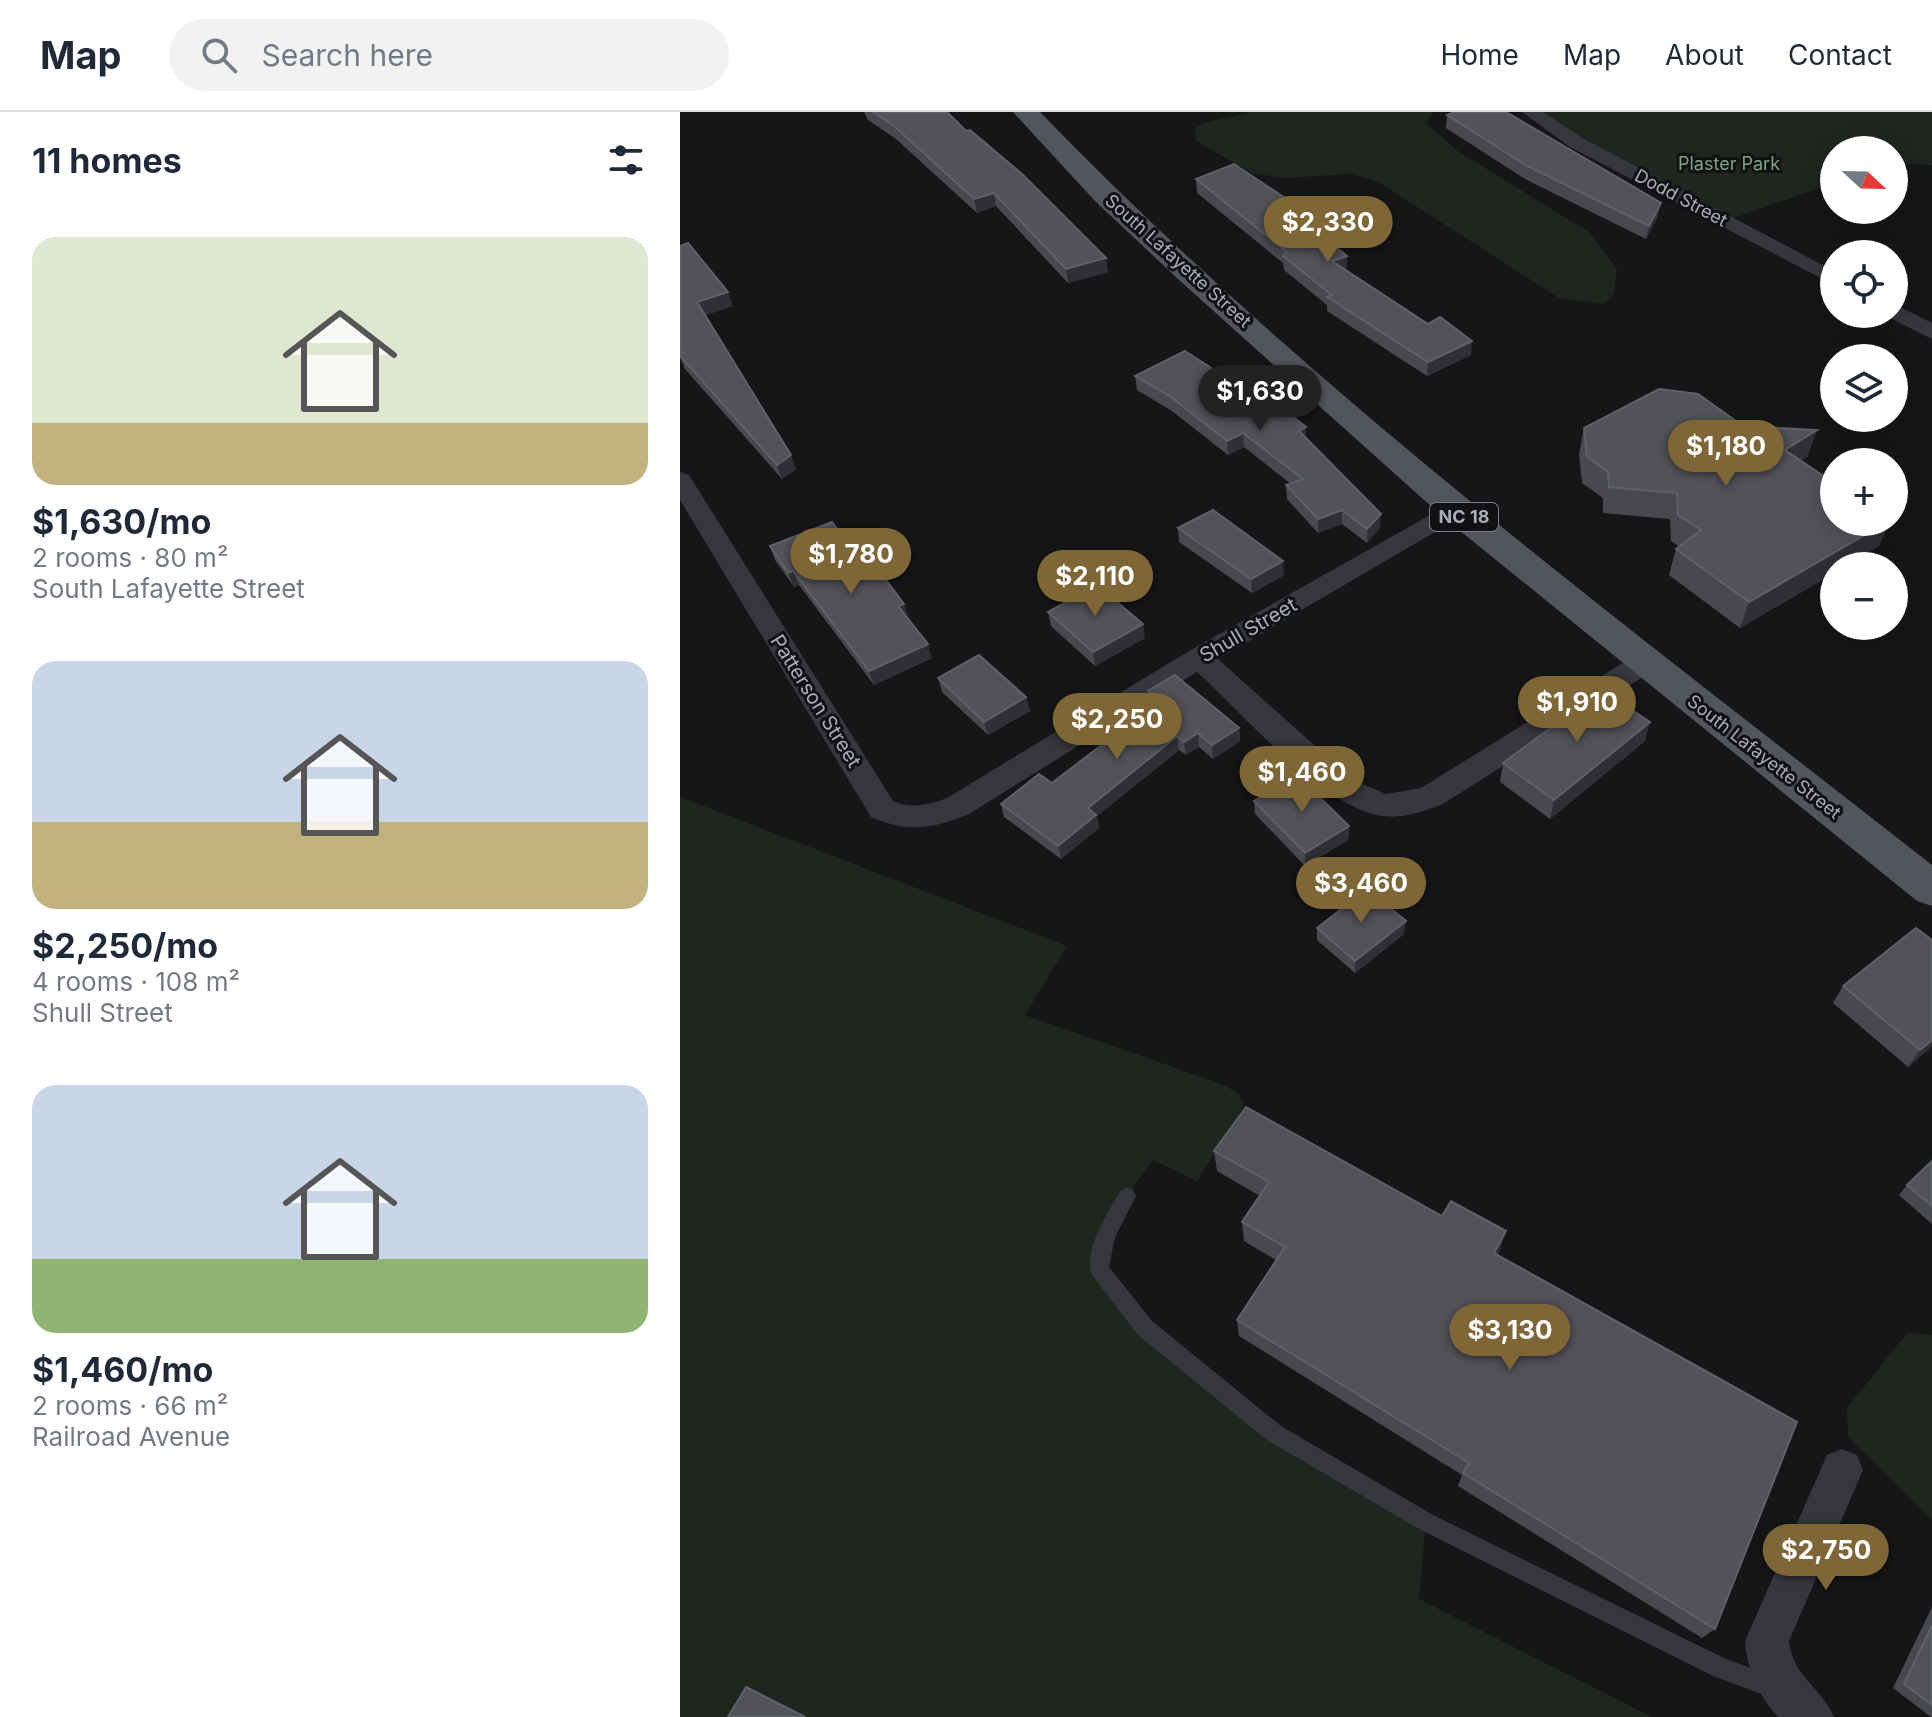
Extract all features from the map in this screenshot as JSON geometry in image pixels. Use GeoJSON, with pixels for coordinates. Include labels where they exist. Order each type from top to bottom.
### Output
{"type":"FeatureCollection","features":[{"type":"Feature","properties":{"kind":"main road","name":"South Lafayette Street"},"geometry":{"type":"LineString","coordinates":[[1028,113],[1105,195],[1188,273],[1455,509],[1644,663],[1932,889]]}},
{"type":"Feature","properties":{"kind":"street","name":"Dodd Street"},"geometry":{"type":"LineString","coordinates":[[1531,112],[1577,143],[1820,272]]}},
{"type":"Feature","properties":{"kind":"street"},"geometry":{"type":"LineString","coordinates":[[1908,319],[1932,332]]}},
{"type":"Feature","properties":{"kind":"street","name":"Patterson Street"},"geometry":{"type":"LineString","coordinates":[[680,480],[882,809],[896,816],[917,819]]}},
{"type":"Feature","properties":{"kind":"street","name":"Shull Street"},"geometry":{"type":"LineString","coordinates":[[917,819],[958,806],[1199,658],[1455,509]]}},
{"type":"Feature","properties":{"kind":"street"},"geometry":{"type":"LineString","coordinates":[[1199,658],[1342,788],[1358,799],[1393,807],[1411,805],[1432,796],[1644,663]]}},
{"type":"Feature","properties":{"kind":"street"},"geometry":{"type":"LineString","coordinates":[[1798,1704],[1767,1658],[1767,1641],[1842,1470]]}},
{"type":"Feature","properties":{"kind":"lane"},"geometry":{"type":"LineString","coordinates":[[1127,1196],[1106,1235],[1099,1269],[1145,1328],[1274,1433],[1426,1522],[1798,1704]]}},
{"type":"Feature","properties":{"kind":"green space"},"geometry":{"type":"Polygon","coordinates":[[[1253,112],[1432,112],[1427,124],[1459,152],[1589,232],[1617,269],[1614,294],[1603,304],[1559,298],[1377,181],[1350,174],[1283,178],[1252,173],[1196,141],[1195,129],[1203,123],[1253,112]]]}},
{"type":"Feature","properties":{"kind":"green space","name":"Plaster Park"},"geometry":{"type":"Polygon","coordinates":[[[1531,112],[1932,112],[1932,165],[1908,164],[1908,136],[1820,136],[1820,188],[1725,221],[1531,112]]]}},
{"type":"Feature","properties":{"kind":"green space"},"geometry":{"type":"Polygon","coordinates":[[[680,797],[1067,946],[1025,1015],[1224,1085],[1239,1094],[1244,1107],[1197,1181],[1153,1160],[1127,1196],[1099,1269],[1145,1328],[1274,1433],[1426,1522],[1419,1599],[1652,1717],[680,1717],[680,797]]]}},
{"type":"Feature","properties":{"kind":"green space"},"geometry":{"type":"Polygon","coordinates":[[[1907,1333],[1932,1335],[1932,1520],[1848,1437],[1847,1408],[1907,1333]]]}},
{"type":"Feature","properties":{"kind":"building"},"geometry":{"type":"Polygon","coordinates":[[[873,112],[947,112],[966,131],[970,130],[1022,174],[1106,258],[1066,269],[994,193],[974,199],[893,125],[873,112]]]}},
{"type":"Feature","properties":{"kind":"building"},"geometry":{"type":"Polygon","coordinates":[[[1455,112],[1506,112],[1661,203],[1649,226],[1527,166],[1447,115],[1455,112]]]}},
{"type":"Feature","properties":{"kind":"building"},"geometry":{"type":"Polygon","coordinates":[[[1234,164],[1321,222],[1311,226],[1347,256],[1332,261],[1428,324],[1440,317],[1472,341],[1428,362],[1327,297],[1332,295],[1283,256],[1287,252],[1196,179],[1234,164]]]}},
{"type":"Feature","properties":{"kind":"building"},"geometry":{"type":"Polygon","coordinates":[[[688,243],[728,292],[697,302],[791,455],[777,465],[680,356],[683,353],[680,349],[680,246],[688,243]]]}},
{"type":"Feature","properties":{"kind":"building"},"geometry":{"type":"Polygon","coordinates":[[[1185,351],[1262,401],[1268,398],[1306,427],[1299,431],[1381,514],[1367,529],[1342,510],[1318,519],[1286,485],[1303,479],[1243,433],[1227,441],[1171,397],[1135,376],[1185,351]]]}},
{"type":"Feature","properties":{"kind":"building"},"geometry":{"type":"Polygon","coordinates":[[[1659,389],[1698,394],[1743,426],[1817,430],[1785,450],[1820,474],[1820,536],[1863,536],[1835,552],[1820,552],[1820,561],[1749,602],[1676,549],[1701,530],[1678,515],[1677,493],[1609,487],[1608,472],[1587,457],[1584,428],[1659,389]]]}},
{"type":"Feature","properties":{"kind":"building"},"geometry":{"type":"Polygon","coordinates":[[[1213,510],[1283,561],[1251,579],[1178,528],[1213,510]]]}},
{"type":"Feature","properties":{"kind":"building"},"geometry":{"type":"Polygon","coordinates":[[[832,522],[875,580],[883,576],[904,604],[898,606],[928,644],[869,671],[793,571],[788,573],[770,546],[832,522]]]}},
{"type":"Feature","properties":{"kind":"building"},"geometry":{"type":"Polygon","coordinates":[[[1097,585],[1143,624],[1093,652],[1048,612],[1097,585]]]}},
{"type":"Feature","properties":{"kind":"building"},"geometry":{"type":"Polygon","coordinates":[[[979,655],[1026,697],[984,722],[938,678],[979,655]]]}},
{"type":"Feature","properties":{"kind":"building"},"geometry":{"type":"Polygon","coordinates":[[[1175,675],[1239,728],[1212,745],[1198,733],[1184,742],[1177,736],[1088,808],[1096,815],[1058,846],[1001,804],[1039,774],[1052,783],[1159,701],[1148,691],[1175,675]]]}},
{"type":"Feature","properties":{"kind":"building"},"geometry":{"type":"Polygon","coordinates":[[[1602,690],[1650,722],[1554,800],[1503,763],[1602,690]]]}},
{"type":"Feature","properties":{"kind":"building"},"geometry":{"type":"Polygon","coordinates":[[[1298,776],[1349,826],[1305,853],[1254,801],[1298,776]]]}},
{"type":"Feature","properties":{"kind":"building"},"geometry":{"type":"Polygon","coordinates":[[[1367,889],[1406,921],[1355,961],[1317,928],[1367,889]]]}},
{"type":"Feature","properties":{"kind":"building"},"geometry":{"type":"Polygon","coordinates":[[[1916,928],[1932,940],[1932,1040],[1920,1050],[1843,986],[1916,928]]]}},
{"type":"Feature","properties":{"kind":"building"},"geometry":{"type":"Polygon","coordinates":[[[1246,1107],[1442,1216],[1451,1201],[1506,1231],[1494,1253],[1797,1422],[1715,1629],[1463,1473],[1469,1463],[1237,1320],[1285,1247],[1242,1222],[1269,1182],[1214,1151],[1246,1107]]]}},
{"type":"Feature","properties":{"kind":"building"},"geometry":{"type":"Polygon","coordinates":[[[1932,1161],[1932,1206],[1907,1185],[1932,1161]]]}},
{"type":"Feature","properties":{"kind":"building"},"geometry":{"type":"Polygon","coordinates":[[[1932,1625],[1932,1705],[1904,1684],[1932,1625]]]}},
{"type":"Feature","properties":{"kind":"building"},"geometry":{"type":"Polygon","coordinates":[[[746,1687],[805,1717],[728,1717],[746,1687]]]}}]}
